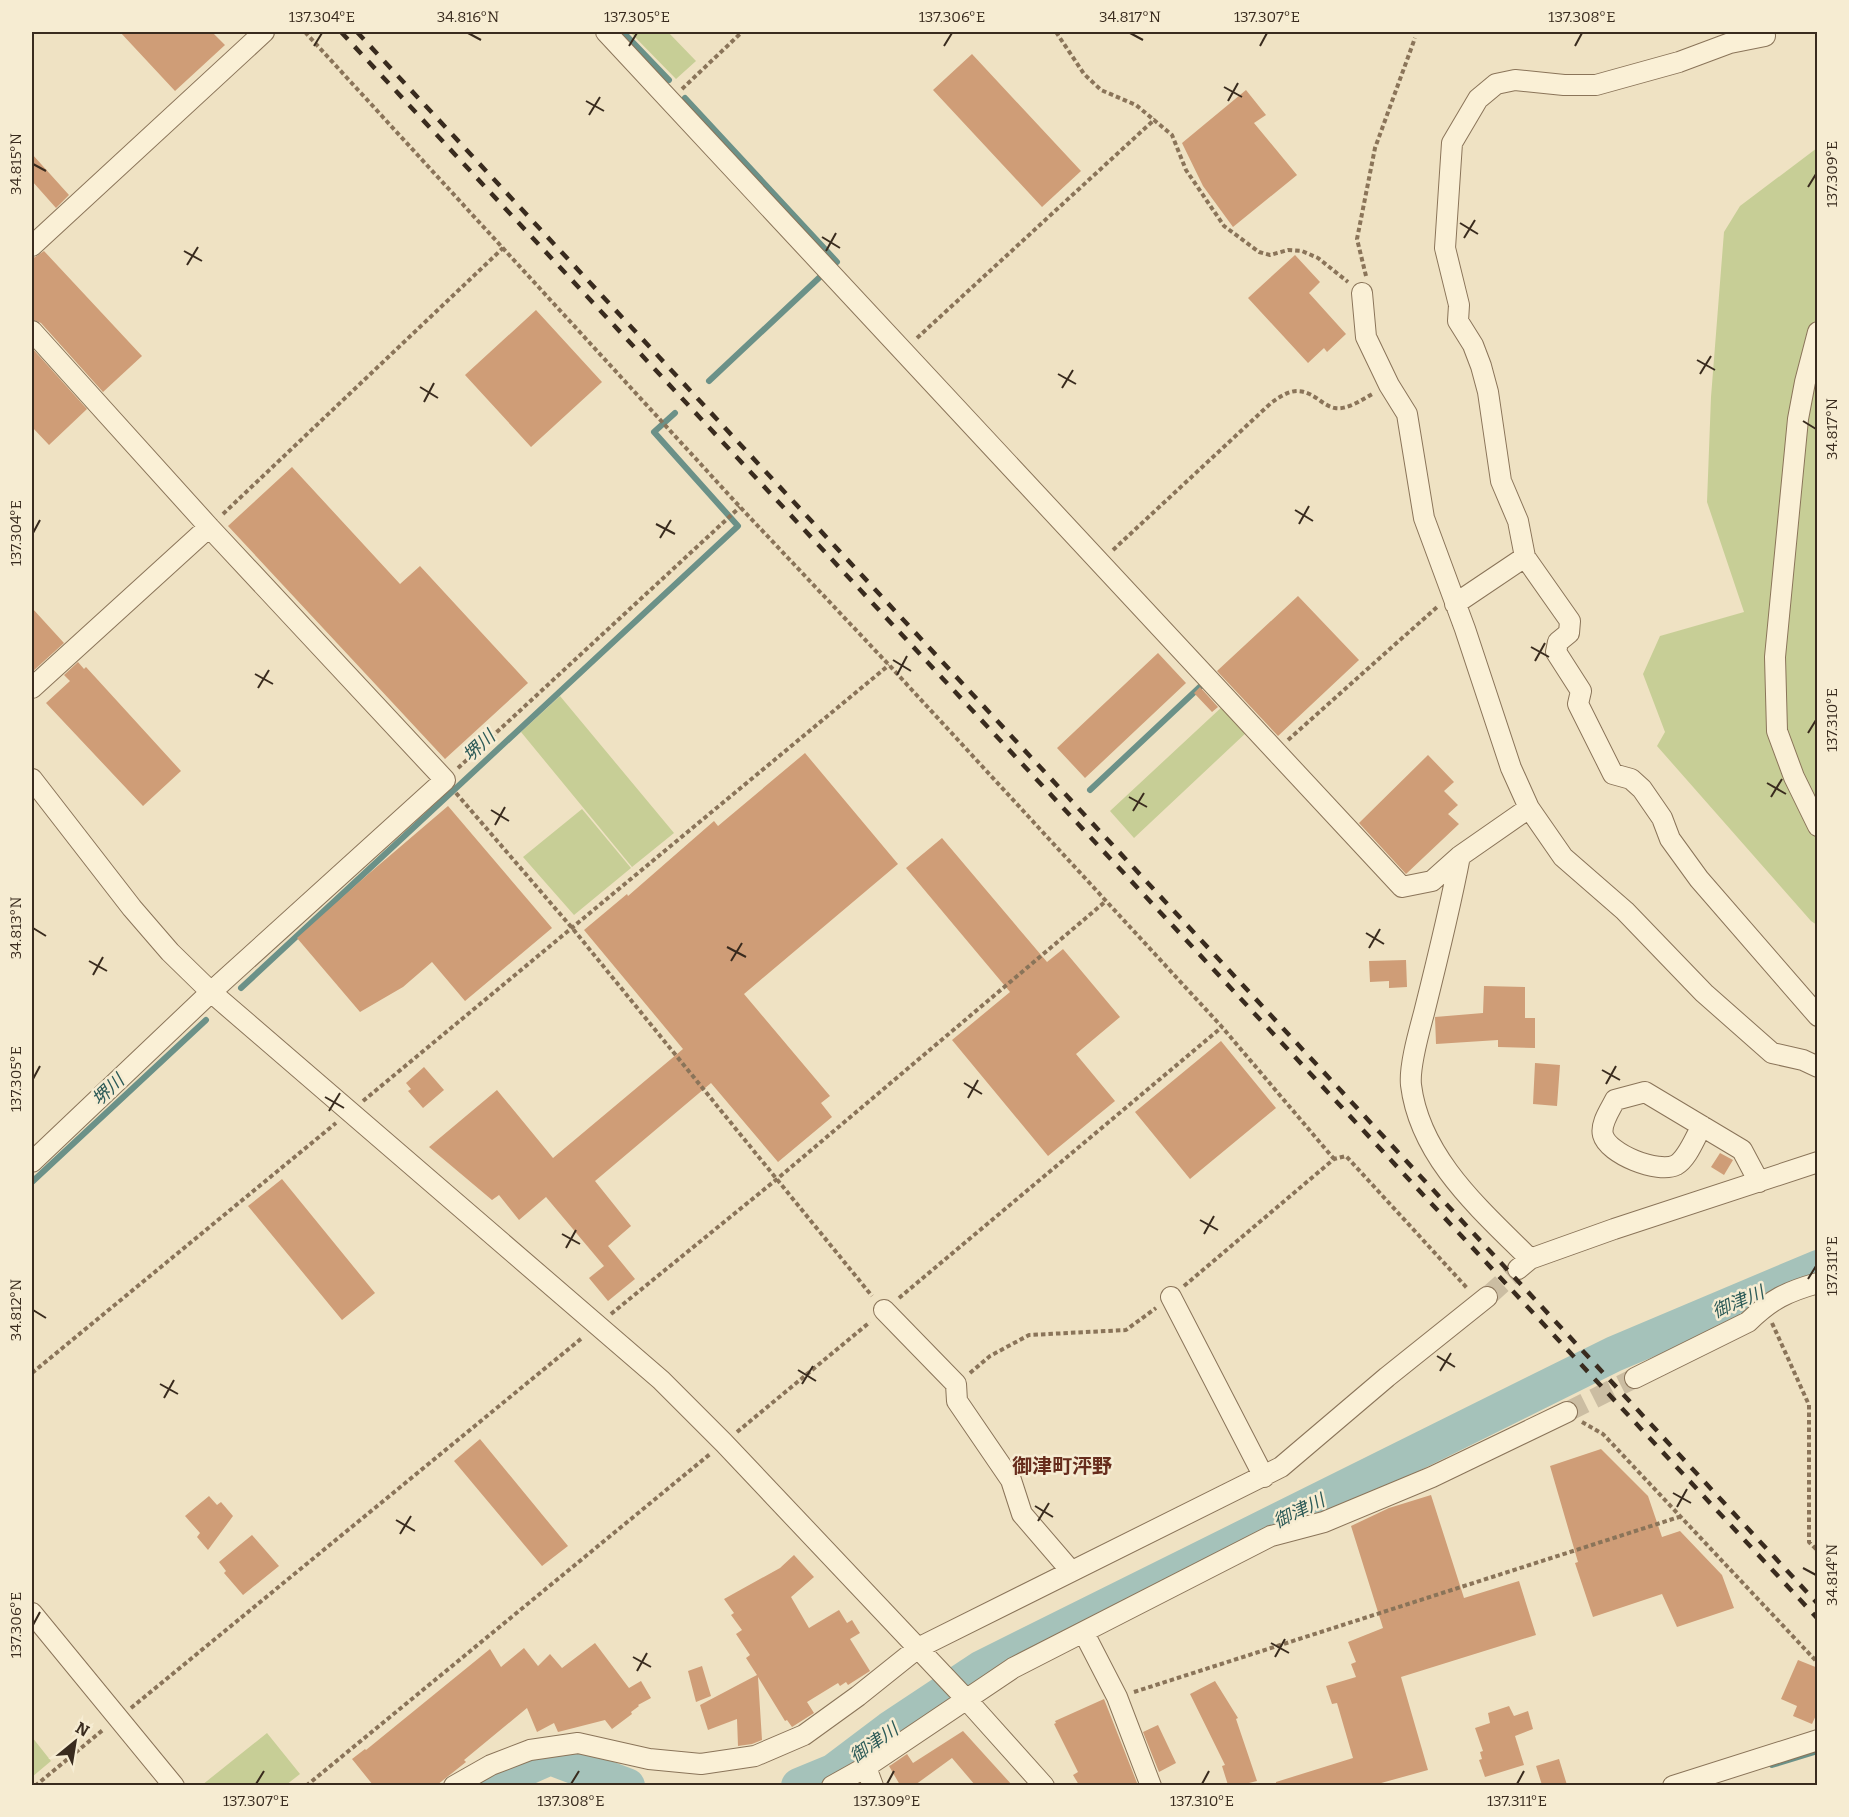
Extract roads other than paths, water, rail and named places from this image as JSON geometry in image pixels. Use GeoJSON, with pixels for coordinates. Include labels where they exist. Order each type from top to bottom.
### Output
{"type":"FeatureCollection","features":[{"type":"Feature","properties":{"kind":"street"},"geometry":{"type":"LineString","coordinates":[[32,246],[264,32]]}},
{"type":"Feature","properties":{"kind":"street"},"geometry":{"type":"LineString","coordinates":[[606,32],[1402,887],[1432,881],[1460,856],[1529,808]]}},
{"type":"Feature","properties":{"kind":"street"},"geometry":{"type":"LineString","coordinates":[[1765,36],[1730,43],[1678,62],[1596,85],[1564,85],[1515,80],[1496,84],[1478,99],[1452,143],[1445,248],[1458,305],[1458,321],[1473,345],[1481,366],[1488,392],[1501,481],[1518,521],[1525,557],[1570,621],[1569,633],[1558,642],[1556,652],[1581,691],[1578,704],[1613,774],[1631,779],[1642,789],[1662,818],[1670,839],[1699,879],[1818,1016]]}},
{"type":"Feature","properties":{"kind":"street"},"geometry":{"type":"LineString","coordinates":[[1362,293],[1366,337],[1389,385],[1407,414],[1424,518],[1473,651],[1511,768],[1529,808],[1563,857],[1624,911],[1704,993],[1772,1053],[1803,1060],[1818,1067]]}},
{"type":"Feature","properties":{"kind":"street"},"geometry":{"type":"LineString","coordinates":[[32,331],[208,527],[451,786],[211,992],[32,1162]]}},
{"type":"Feature","properties":{"kind":"street"},"geometry":{"type":"LineString","coordinates":[[1818,332],[1804,382],[1798,419],[1775,657],[1777,731],[1794,777],[1818,826]]}},
{"type":"Feature","properties":{"kind":"street"},"geometry":{"type":"LineString","coordinates":[[32,688],[208,527]]}},
{"type":"Feature","properties":{"kind":"street"},"geometry":{"type":"LineString","coordinates":[[1453,599],[1525,557]]}},
{"type":"Feature","properties":{"kind":"street"},"geometry":{"type":"LineString","coordinates":[[32,779],[132,908],[170,952],[211,992],[661,1380],[724,1443],[1044,1785]]}},
{"type":"Feature","properties":{"kind":"street"},"geometry":{"type":"LineString","coordinates":[[1460,856],[1454,891],[1415,1049],[1410,1083],[1419,1119],[1437,1158],[1524,1264],[1614,1229],[1818,1162]]}},
{"type":"Feature","properties":{"kind":"street"},"geometry":{"type":"LineString","coordinates":[[1702,1126],[1683,1158],[1677,1164],[1669,1167],[1644,1165],[1609,1145],[1602,1133],[1603,1125],[1615,1100],[1645,1092],[1702,1126],[1742,1150],[1759,1182]]}},
{"type":"Feature","properties":{"kind":"street"},"geometry":{"type":"LineString","coordinates":[[1635,1378],[1748,1322],[1788,1292],[1818,1283]]}},
{"type":"Feature","properties":{"kind":"street"},"geometry":{"type":"LineString","coordinates":[[1171,1297],[1264,1477]]}},
{"type":"Feature","properties":{"kind":"street"},"geometry":{"type":"LineString","coordinates":[[454,1785],[491,1765],[530,1750],[578,1743],[649,1759],[701,1764],[755,1756],[804,1735],[919,1650],[1071,1571],[1281,1467],[1387,1377],[1484,1300]]}},
{"type":"Feature","properties":{"kind":"street"},"geometry":{"type":"LineString","coordinates":[[884,1310],[956,1384],[957,1401],[1011,1480],[1022,1514],[1071,1571]]}},
{"type":"Feature","properties":{"kind":"street"},"geometry":{"type":"LineString","coordinates":[[832,1785],[866,1767],[964,1697],[1013,1668],[1084,1634],[1271,1536],[1324,1522],[1432,1477],[1568,1412]]}},
{"type":"Feature","properties":{"kind":"street"},"geometry":{"type":"LineString","coordinates":[[32,1613],[174,1785]]}},
{"type":"Feature","properties":{"kind":"street"},"geometry":{"type":"LineString","coordinates":[[1084,1634],[1117,1697],[1151,1785]]}},
{"type":"Feature","properties":{"kind":"street"},"geometry":{"type":"LineString","coordinates":[[1673,1785],[1818,1740]]}},
{"type":"Feature","properties":{"kind":"street"},"geometry":{"type":"LineString","coordinates":[[866,1767],[873,1785]]}},
{"type":"Feature","properties":{"kind":"water"},"geometry":{"type":"Polygon","coordinates":[[[546,1756],[495,1785],[475,1786],[506,1769],[546,1756]]]}},
{"type":"Feature","properties":{"kind":"waterway"},"geometry":{"type":"LineString","coordinates":[[623,32],[669,80]]}},
{"type":"Feature","properties":{"kind":"waterway"},"geometry":{"type":"LineString","coordinates":[[685,98],[837,262],[832,266]]}},
{"type":"Feature","properties":{"kind":"waterway"},"geometry":{"type":"LineString","coordinates":[[709,381],[821,276]]}},
{"type":"Feature","properties":{"kind":"waterway","name":"堺川"},"geometry":{"type":"LineString","coordinates":[[241,988],[738,526],[654,432],[675,413]]}},
{"type":"Feature","properties":{"kind":"waterway"},"geometry":{"type":"LineString","coordinates":[[1090,790],[1204,683]]}},
{"type":"Feature","properties":{"kind":"waterway","name":"堺川"},"geometry":{"type":"LineString","coordinates":[[32,1182],[206,1020]]}},
{"type":"Feature","properties":{"kind":"waterway","name":"御津川"},"geometry":{"type":"LineString","coordinates":[[799,1786],[833,1772],[890,1729],[982,1668],[1614,1354],[1818,1268]]}},
{"type":"Feature","properties":{"kind":"waterway"},"geometry":{"type":"LineString","coordinates":[[1772,1765],[1818,1751]]}},
{"type":"Feature","properties":{"kind":"waterway","name":"御津川"},"geometry":{"type":"LineString","coordinates":[[485,1786],[550,1757],[627,1786]]}},
{"type":"Feature","properties":{"kind":"tunnel"},"geometry":{"type":"LineString","coordinates":[[1487,1297],[1518,1269]]}},
{"type":"Feature","properties":{"kind":"tunnel"},"geometry":{"type":"LineString","coordinates":[[1567,1412],[1635,1378]]}},
{"type":"Feature","properties":{"kind":"railway"},"geometry":{"type":"LineString","coordinates":[[341,32],[1818,1619]]}},
{"type":"Feature","properties":{"kind":"railway"},"geometry":{"type":"LineString","coordinates":[[357,32],[1818,1604]]}},
{"type":"Feature","properties":{"kind":"district","name":"御津町泙野"},"geometry":{"type":"Point","coordinates":[1062,1466]}}]}
